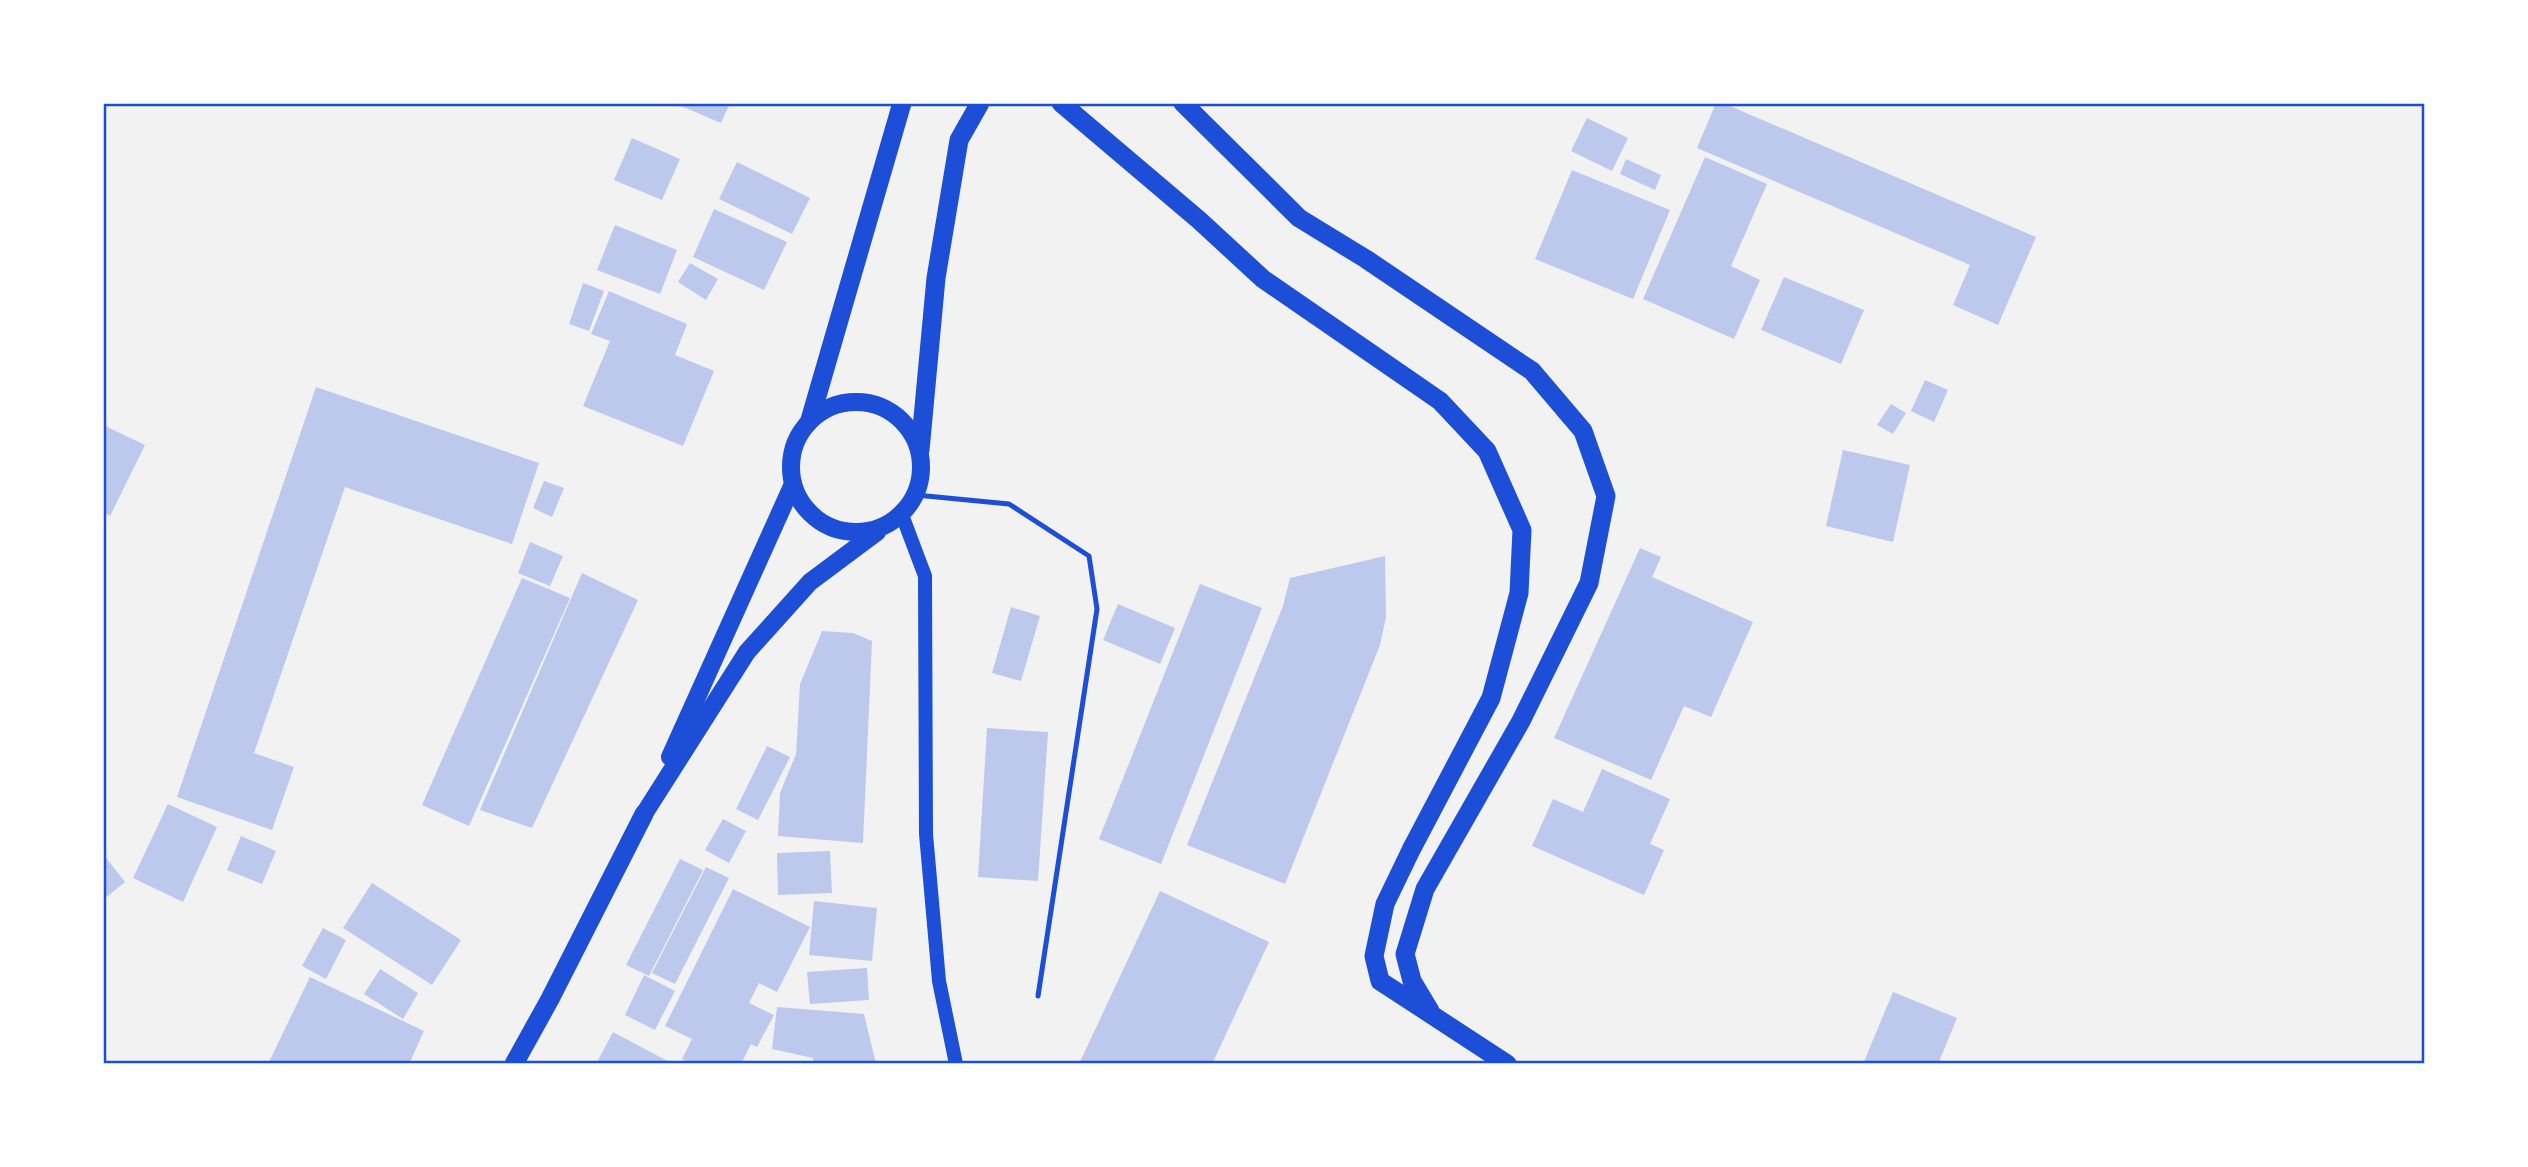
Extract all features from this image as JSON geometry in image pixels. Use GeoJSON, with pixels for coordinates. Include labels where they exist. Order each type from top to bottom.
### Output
{"type":"FeatureCollection","features":[{"type":"Feature","properties":{"kind":"highway"},"geometry":{"type":"LineString","coordinates":[[810,420],[902,103]]}},
{"type":"Feature","properties":{"kind":"highway"},"geometry":{"type":"LineString","coordinates":[[920,450],[936,278],[960,140],[980,103]]}},
{"type":"Feature","properties":{"kind":"highway"},"geometry":{"type":"LineString","coordinates":[[1060,103],[1199,219],[1263,279],[1440,401],[1487,451],[1522,530],[1519,593],[1491,698],[1385,904],[1374,956],[1380,981],[1507,1064]]}},
{"type":"Feature","properties":{"kind":"highway"},"geometry":{"type":"LineString","coordinates":[[1183,103],[1299,219],[1366,259],[1532,371],[1583,431],[1606,496],[1589,583],[1521,721],[1424,889],[1405,954],[1412,981],[1434,1018]]}},
{"type":"Feature","properties":{"kind":"highway"},"geometry":{"type":"LineString","coordinates":[[514,1064],[645,814]]}},
{"type":"Feature","properties":{"kind":"main road"},"geometry":{"type":"LineString","coordinates":[[645,814],[747,652],[810,582],[902,514],[916,495],[922,465],[920,450],[911,429],[894,413],[873,404],[851,401],[829,407],[810,420],[797,439],[790,461],[793,484],[800,501],[812,516],[827,527],[846,533],[865,533],[883,527]]}},
{"type":"Feature","properties":{"kind":"main road"},"geometry":{"type":"LineString","coordinates":[[645,814],[793,484]]}},
{"type":"Feature","properties":{"kind":"main road"},"geometry":{"type":"LineString","coordinates":[[902,514],[925,576],[926,834],[939,981],[956,1064]]}},
{"type":"Feature","properties":{"kind":"lane"},"geometry":{"type":"LineString","coordinates":[[916,495],[1009,504],[1088,556],[1097,609],[1038,996]]}},
{"type":"Feature","properties":{"kind":"building"},"geometry":{"type":"Polygon","coordinates":[[[674,103],[730,103],[721,123],[674,103]]]}},
{"type":"Feature","properties":{"kind":"building"},"geometry":{"type":"Polygon","coordinates":[[[1716,103],[1723,103],[2036,237],[1998,325],[1953,305],[1970,265],[1697,148],[1716,103]]]}},
{"type":"Feature","properties":{"kind":"building"},"geometry":{"type":"Polygon","coordinates":[[[1587,118],[1628,138],[1612,171],[1571,151],[1587,118]]]}},
{"type":"Feature","properties":{"kind":"building"},"geometry":{"type":"Polygon","coordinates":[[[632,138],[680,159],[662,200],[614,180],[632,138]]]}},
{"type":"Feature","properties":{"kind":"building"},"geometry":{"type":"Polygon","coordinates":[[[1705,157],[1767,184],[1731,266],[1760,280],[1734,339],[1643,299],[1705,157]]]}},
{"type":"Feature","properties":{"kind":"building"},"geometry":{"type":"Polygon","coordinates":[[[1626,159],[1661,175],[1655,190],[1620,174],[1626,159]]]}},
{"type":"Feature","properties":{"kind":"building"},"geometry":{"type":"Polygon","coordinates":[[[737,162],[810,198],[792,234],[719,199],[737,162]]]}},
{"type":"Feature","properties":{"kind":"building"},"geometry":{"type":"Polygon","coordinates":[[[1572,170],[1670,210],[1633,299],[1535,259],[1572,170]]]}},
{"type":"Feature","properties":{"kind":"building"},"geometry":{"type":"Polygon","coordinates":[[[714,209],[787,242],[764,290],[693,257],[714,209]]]}},
{"type":"Feature","properties":{"kind":"building"},"geometry":{"type":"Polygon","coordinates":[[[615,225],[677,250],[660,294],[597,270],[615,225]]]}},
{"type":"Feature","properties":{"kind":"building"},"geometry":{"type":"Polygon","coordinates":[[[690,263],[718,279],[706,300],[678,282],[690,263]]]}},
{"type":"Feature","properties":{"kind":"building"},"geometry":{"type":"Polygon","coordinates":[[[1784,277],[1864,310],[1841,364],[1761,330],[1784,277]]]}},
{"type":"Feature","properties":{"kind":"building"},"geometry":{"type":"Polygon","coordinates":[[[583,283],[604,291],[589,331],[569,324],[583,283]]]}},
{"type":"Feature","properties":{"kind":"building"},"geometry":{"type":"Polygon","coordinates":[[[609,291],[687,324],[675,355],[714,371],[683,446],[583,406],[610,341],[591,334],[609,291]]]}},
{"type":"Feature","properties":{"kind":"building"},"geometry":{"type":"Polygon","coordinates":[[[1925,380],[1948,390],[1934,422],[1911,411],[1925,380]]]}},
{"type":"Feature","properties":{"kind":"building"},"geometry":{"type":"Polygon","coordinates":[[[316,387],[539,463],[512,544],[345,487],[254,753],[294,767],[272,830],[177,797],[316,387]]]}},
{"type":"Feature","properties":{"kind":"building"},"geometry":{"type":"Polygon","coordinates":[[[1891,404],[1906,413],[1893,434],[1877,425],[1891,404]]]}},
{"type":"Feature","properties":{"kind":"building"},"geometry":{"type":"Polygon","coordinates":[[[103,425],[145,445],[110,516],[103,512],[103,425]]]}},
{"type":"Feature","properties":{"kind":"building"},"geometry":{"type":"Polygon","coordinates":[[[1843,450],[1910,465],[1893,542],[1826,526],[1843,450]]]}},
{"type":"Feature","properties":{"kind":"building"},"geometry":{"type":"Polygon","coordinates":[[[544,481],[564,488],[552,517],[533,508],[544,481]]]}},
{"type":"Feature","properties":{"kind":"building"},"geometry":{"type":"Polygon","coordinates":[[[530,542],[563,556],[550,586],[518,573],[530,542]]]}},
{"type":"Feature","properties":{"kind":"building"},"geometry":{"type":"Polygon","coordinates":[[[1640,548],[1661,557],[1652,577],[1753,622],[1711,717],[1684,706],[1651,780],[1554,738],[1640,548]]]}},
{"type":"Feature","properties":{"kind":"building"},"geometry":{"type":"Polygon","coordinates":[[[1385,556],[1386,617],[1380,645],[1285,884],[1187,845],[1283,606],[1290,578],[1385,556]]]}},
{"type":"Feature","properties":{"kind":"building"},"geometry":{"type":"Polygon","coordinates":[[[582,573],[638,600],[532,828],[480,810],[582,573]]]}},
{"type":"Feature","properties":{"kind":"building"},"geometry":{"type":"Polygon","coordinates":[[[522,578],[570,598],[469,826],[422,805],[522,578]]]}},
{"type":"Feature","properties":{"kind":"building"},"geometry":{"type":"Polygon","coordinates":[[[1200,584],[1262,608],[1161,864],[1099,839],[1200,584]]]}},
{"type":"Feature","properties":{"kind":"building"},"geometry":{"type":"Polygon","coordinates":[[[1118,604],[1175,628],[1160,664],[1103,640],[1118,604]]]}},
{"type":"Feature","properties":{"kind":"building"},"geometry":{"type":"Polygon","coordinates":[[[1011,607],[1040,616],[1021,681],[992,673],[1011,607]]]}},
{"type":"Feature","properties":{"kind":"building"},"geometry":{"type":"Polygon","coordinates":[[[822,631],[853,633],[872,641],[863,843],[778,836],[780,793],[796,754],[800,684],[822,631]]]}},
{"type":"Feature","properties":{"kind":"building"},"geometry":{"type":"Polygon","coordinates":[[[987,728],[1048,732],[1038,881],[978,877],[987,728]]]}},
{"type":"Feature","properties":{"kind":"building"},"geometry":{"type":"Polygon","coordinates":[[[767,746],[790,757],[758,820],[736,809],[767,746]]]}},
{"type":"Feature","properties":{"kind":"building"},"geometry":{"type":"Polygon","coordinates":[[[1602,769],[1670,799],[1650,844],[1664,850],[1644,895],[1532,846],[1553,799],[1583,812],[1602,769]]]}},
{"type":"Feature","properties":{"kind":"building"},"geometry":{"type":"Polygon","coordinates":[[[168,804],[217,827],[183,902],[133,878],[168,804]]]}},
{"type":"Feature","properties":{"kind":"building"},"geometry":{"type":"Polygon","coordinates":[[[723,819],[746,831],[729,863],[705,850],[723,819]]]}},
{"type":"Feature","properties":{"kind":"building"},"geometry":{"type":"Polygon","coordinates":[[[241,836],[276,851],[262,884],[227,870],[241,836]]]}},
{"type":"Feature","properties":{"kind":"building"},"geometry":{"type":"Polygon","coordinates":[[[830,851],[832,893],[778,895],[777,853],[830,851]]]}},
{"type":"Feature","properties":{"kind":"building"},"geometry":{"type":"Polygon","coordinates":[[[103,854],[125,882],[103,900],[103,854]]]}},
{"type":"Feature","properties":{"kind":"building"},"geometry":{"type":"Polygon","coordinates":[[[680,859],[703,870],[649,976],[626,965],[680,859]]]}},
{"type":"Feature","properties":{"kind":"building"},"geometry":{"type":"Polygon","coordinates":[[[706,867],[729,878],[675,984],[652,973],[706,867]]]}},
{"type":"Feature","properties":{"kind":"building"},"geometry":{"type":"Polygon","coordinates":[[[372,883],[461,940],[432,985],[343,928],[372,883]]]}},
{"type":"Feature","properties":{"kind":"building"},"geometry":{"type":"Polygon","coordinates":[[[733,889],[810,927],[777,992],[759,983],[749,1003],[774,1015],[757,1047],[751,1044],[741,1064],[691,1064],[682,1059],[692,1039],[665,1026],[733,889]]]}},
{"type":"Feature","properties":{"kind":"building"},"geometry":{"type":"Polygon","coordinates":[[[1160,891],[1269,942],[1212,1064],[1079,1064],[1160,891]]]}},
{"type":"Feature","properties":{"kind":"building"},"geometry":{"type":"Polygon","coordinates":[[[814,901],[877,908],[872,961],[809,955],[814,901]]]}},
{"type":"Feature","properties":{"kind":"building"},"geometry":{"type":"Polygon","coordinates":[[[323,928],[346,940],[326,979],[302,966],[323,928]]]}},
{"type":"Feature","properties":{"kind":"building"},"geometry":{"type":"Polygon","coordinates":[[[867,968],[869,1000],[810,1004],[807,972],[867,968]]]}},
{"type":"Feature","properties":{"kind":"building"},"geometry":{"type":"Polygon","coordinates":[[[380,969],[418,993],[403,1019],[364,994],[380,969]]]}},
{"type":"Feature","properties":{"kind":"building"},"geometry":{"type":"Polygon","coordinates":[[[644,975],[675,991],[655,1030],[625,1015],[644,975]]]}},
{"type":"Feature","properties":{"kind":"building"},"geometry":{"type":"Polygon","coordinates":[[[310,977],[424,1031],[409,1064],[268,1064],[310,977]]]}},
{"type":"Feature","properties":{"kind":"building"},"geometry":{"type":"Polygon","coordinates":[[[1893,992],[1957,1018],[1938,1064],[1863,1064],[1893,992]]]}},
{"type":"Feature","properties":{"kind":"building"},"geometry":{"type":"Polygon","coordinates":[[[777,1007],[864,1014],[876,1064],[813,1064],[813,1058],[772,1049],[777,1007]]]}},
{"type":"Feature","properties":{"kind":"building"},"geometry":{"type":"Polygon","coordinates":[[[613,1032],[673,1064],[596,1064],[613,1032]]]}}]}
